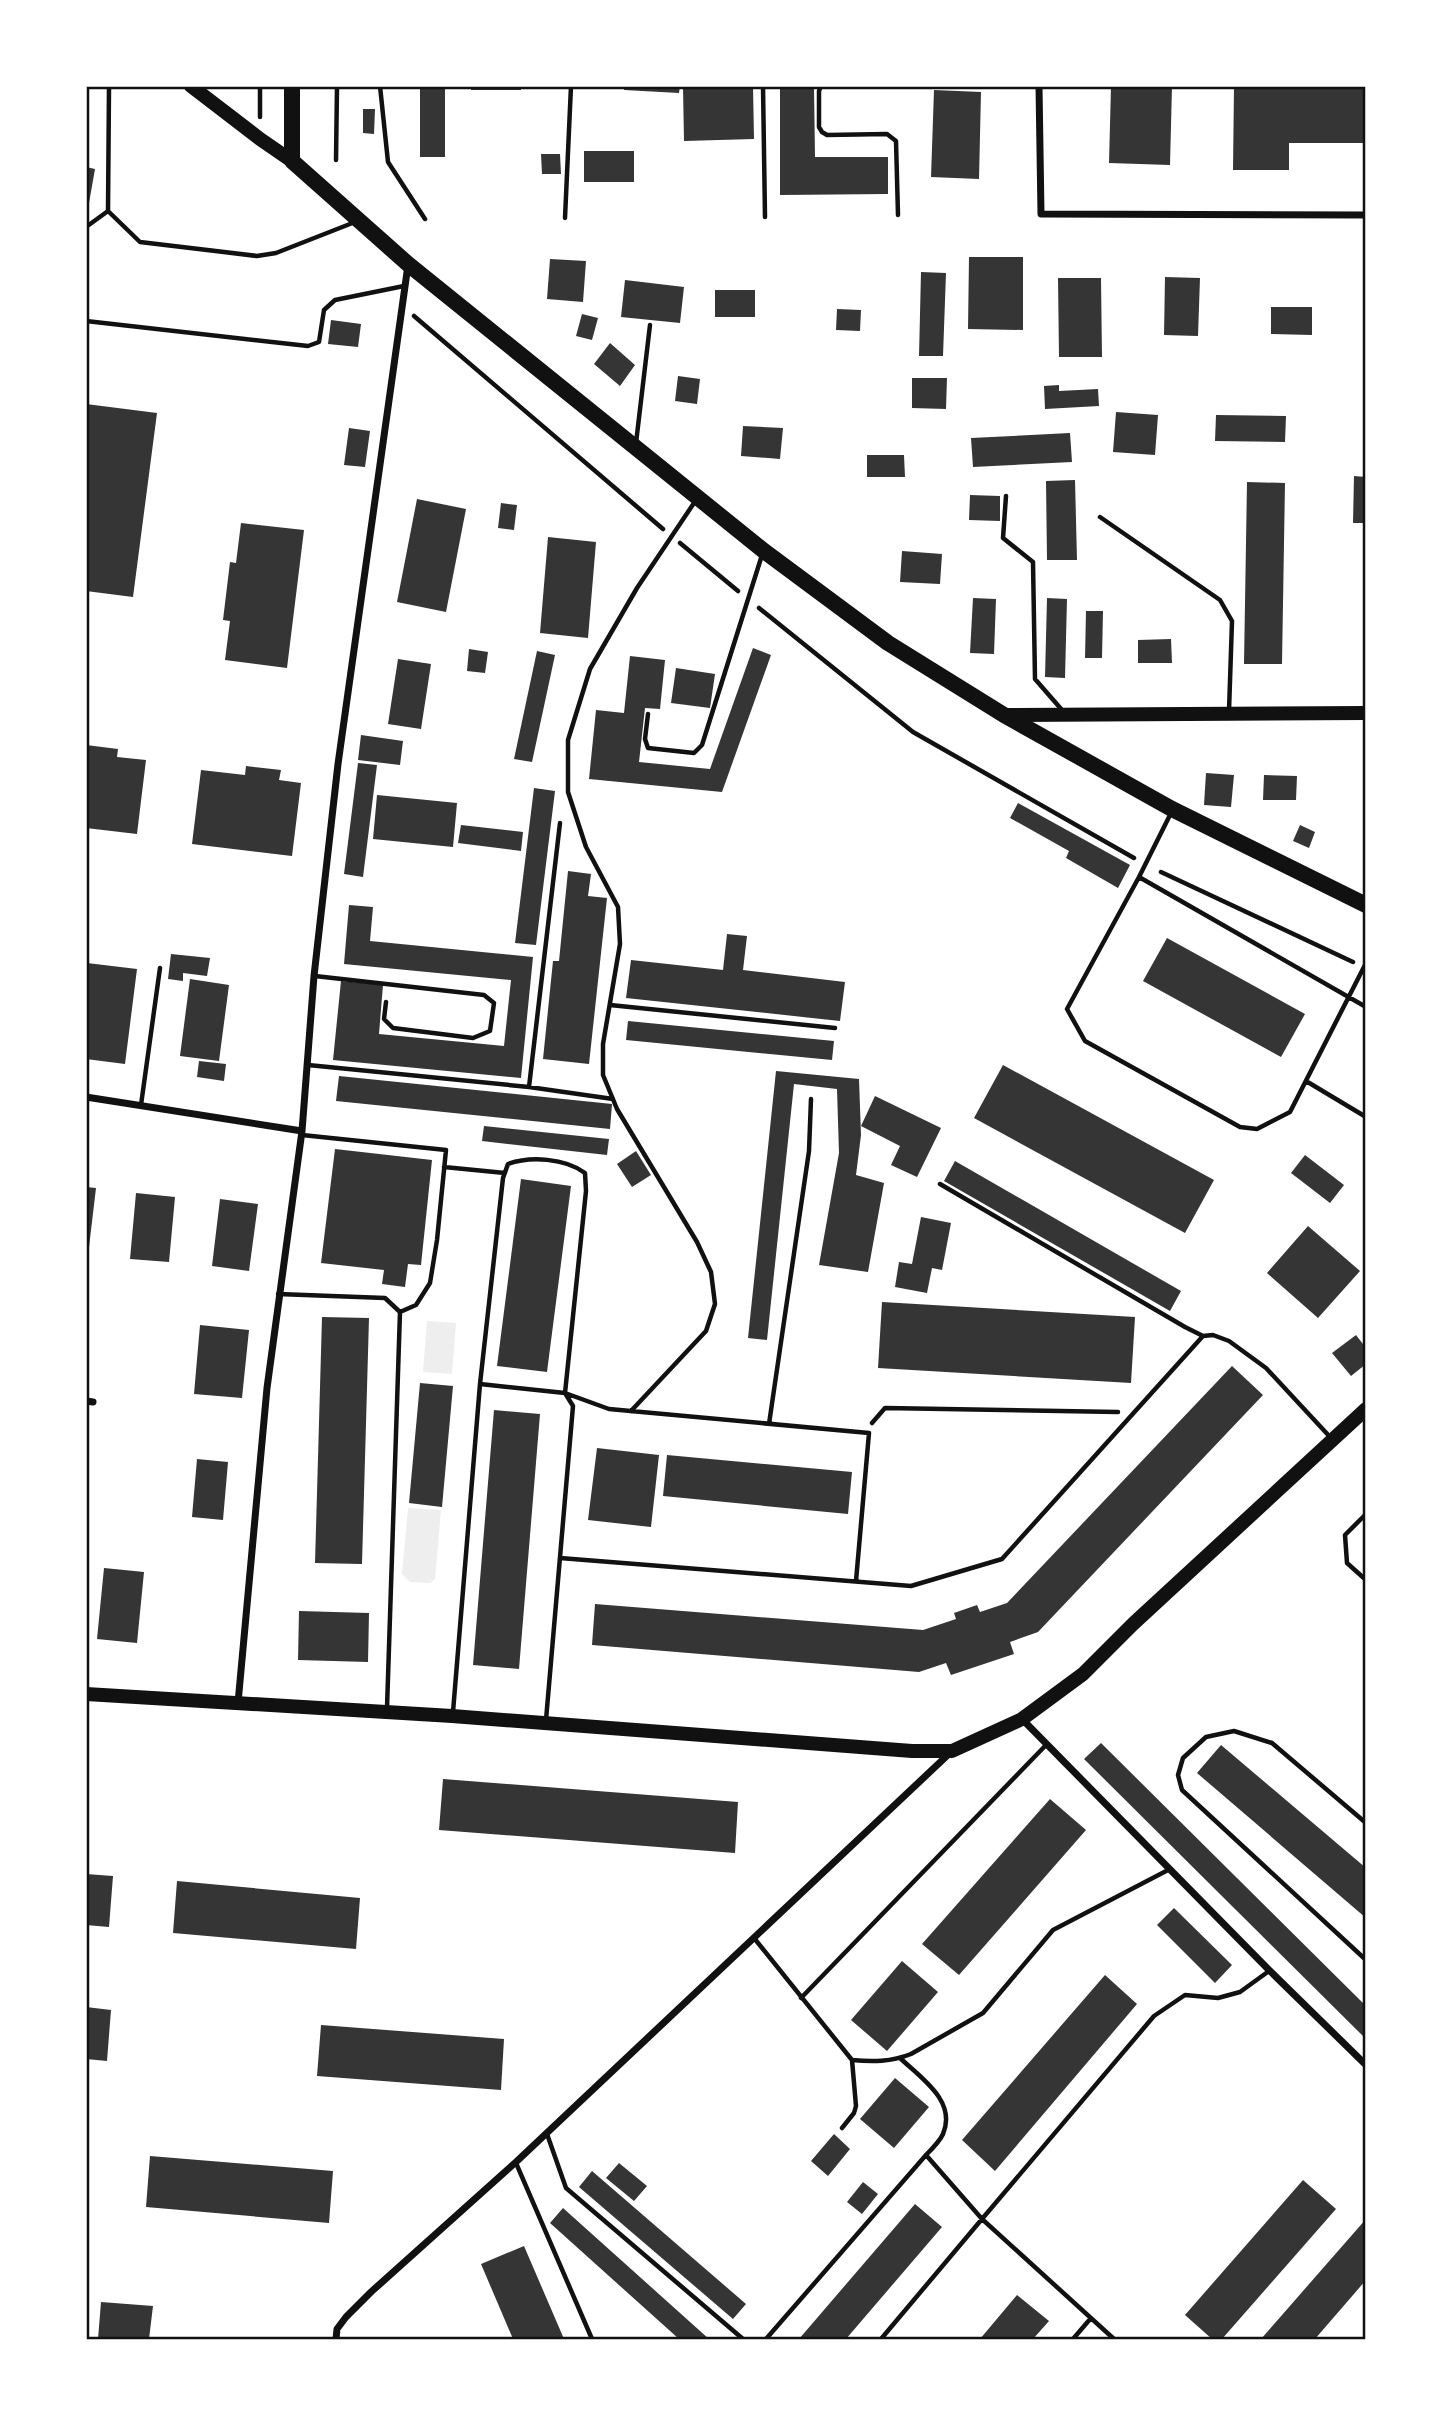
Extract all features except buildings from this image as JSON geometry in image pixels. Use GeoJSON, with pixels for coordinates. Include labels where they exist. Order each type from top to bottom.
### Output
{"type":"FeatureCollection","features":[{"type":"Feature","properties":{"kind":"highway"},"geometry":{"type":"LineString","coordinates":[[292,86],[292,161],[408,264],[764,551],[888,643],[1004,715],[1172,809],[1366,905]]}},
{"type":"Feature","properties":{"kind":"main road"},"geometry":{"type":"LineString","coordinates":[[191,86],[292,161]]}},
{"type":"Feature","properties":{"kind":"main road"},"geometry":{"type":"LineString","coordinates":[[1004,715],[1366,713]]}},
{"type":"Feature","properties":{"kind":"main road"},"geometry":{"type":"LineString","coordinates":[[86,1694],[387,1712],[912,1751],[953,1751],[1022,1719],[1083,1674],[1133,1624],[1366,1409]]}},
{"type":"Feature","properties":{"kind":"street"},"geometry":{"type":"LineString","coordinates":[[1039,86],[1041,214],[1366,215]]}},
{"type":"Feature","properties":{"kind":"street"},"geometry":{"type":"LineString","coordinates":[[238,1703],[267,1388],[302,1133],[314,976],[338,764],[408,264]]}},
{"type":"Feature","properties":{"kind":"street"},"geometry":{"type":"LineString","coordinates":[[86,1097],[302,1133]]}},
{"type":"Feature","properties":{"kind":"street"},"geometry":{"type":"LineString","coordinates":[[1022,1719],[1366,2065]]}},
{"type":"Feature","properties":{"kind":"street"},"geometry":{"type":"LineString","coordinates":[[336,2339],[337,2329],[362,2301],[516,2162],[953,1751]]}},
{"type":"Feature","properties":{"kind":"lane"},"geometry":{"type":"LineString","coordinates":[[109,86],[108,211],[140,242],[257,256],[276,253],[360,220]]}},
{"type":"Feature","properties":{"kind":"lane"},"geometry":{"type":"LineString","coordinates":[[380,86],[388,162],[425,219]]}},
{"type":"Feature","properties":{"kind":"lane"},"geometry":{"type":"LineString","coordinates":[[565,218],[571,86]]}},
{"type":"Feature","properties":{"kind":"lane"},"geometry":{"type":"LineString","coordinates":[[764,86],[765,217]]}},
{"type":"Feature","properties":{"kind":"lane"},"geometry":{"type":"LineString","coordinates":[[821,86],[819,115],[822,132],[827,135],[887,134],[896,141],[898,215]]}},
{"type":"Feature","properties":{"kind":"lane"},"geometry":{"type":"LineString","coordinates":[[86,228],[108,211]]}},
{"type":"Feature","properties":{"kind":"lane"},"geometry":{"type":"LineString","coordinates":[[86,321],[308,346],[319,342],[324,310],[335,300],[405,285]]}},
{"type":"Feature","properties":{"kind":"lane"},"geometry":{"type":"LineString","coordinates":[[635,447],[650,325]]}},
{"type":"Feature","properties":{"kind":"lane"},"geometry":{"type":"LineString","coordinates":[[631,1411],[706,1331],[715,1304],[711,1272],[697,1242],[613,1099],[603,1075],[603,1044],[620,944],[618,907],[586,846],[568,792],[568,740],[590,669],[637,588],[699,496]]}},
{"type":"Feature","properties":{"kind":"lane"},"geometry":{"type":"LineString","coordinates":[[1006,496],[1003,538],[1033,562],[1035,679],[1057,706],[1069,715]]}},
{"type":"Feature","properties":{"kind":"lane"},"geometry":{"type":"LineString","coordinates":[[1100,517],[1220,600],[1227,610],[1232,621],[1228,680],[1230,715]]}},
{"type":"Feature","properties":{"kind":"lane"},"geometry":{"type":"LineString","coordinates":[[648,714],[645,740],[648,748],[694,753],[702,745],[764,551]]}},
{"type":"Feature","properties":{"kind":"lane"},"geometry":{"type":"LineString","coordinates":[[1172,809],[1139,877],[1067,1009],[1086,1041],[1240,1127],[1257,1129],[1290,1112],[1365,965]]}},
{"type":"Feature","properties":{"kind":"lane"},"geometry":{"type":"LineString","coordinates":[[530,1087],[560,823]]}},
{"type":"Feature","properties":{"kind":"lane"},"geometry":{"type":"LineString","coordinates":[[1139,877],[1366,1007]]}},
{"type":"Feature","properties":{"kind":"lane"},"geometry":{"type":"LineString","coordinates":[[141,1105],[160,968]]}},
{"type":"Feature","properties":{"kind":"lane"},"geometry":{"type":"LineString","coordinates":[[314,976],[484,995],[494,1003],[490,1031],[473,1038],[393,1028],[384,1019],[386,1002]]}},
{"type":"Feature","properties":{"kind":"lane"},"geometry":{"type":"LineString","coordinates":[[610,1005],[835,1028]]}},
{"type":"Feature","properties":{"kind":"lane"},"geometry":{"type":"LineString","coordinates":[[307,1065],[530,1087],[613,1099]]}},
{"type":"Feature","properties":{"kind":"lane"},"geometry":{"type":"LineString","coordinates":[[1306,1081],[1366,1116]]}},
{"type":"Feature","properties":{"kind":"lane"},"geometry":{"type":"LineString","coordinates":[[769,1424],[810,1151],[811,1099]]}},
{"type":"Feature","properties":{"kind":"lane"},"geometry":{"type":"LineString","coordinates":[[302,1133],[446,1150],[430,1283],[416,1305],[400,1312]]}},
{"type":"Feature","properties":{"kind":"lane"},"geometry":{"type":"LineString","coordinates":[[452,1717],[480,1384],[505,1173],[508,1164],[523,1158],[573,1164],[585,1173],[586,1191],[565,1393],[573,1406],[546,1723]]}},
{"type":"Feature","properties":{"kind":"lane"},"geometry":{"type":"LineString","coordinates":[[444,1167],[505,1173]]}},
{"type":"Feature","properties":{"kind":"lane"},"geometry":{"type":"LineString","coordinates":[[940,1184],[1203,1336],[1213,1335],[1229,1341],[1266,1368],[1332,1439]]}},
{"type":"Feature","properties":{"kind":"lane"},"geometry":{"type":"LineString","coordinates":[[278,1294],[385,1298],[400,1312],[387,1712]]}},
{"type":"Feature","properties":{"kind":"lane"},"geometry":{"type":"LineString","coordinates":[[560,1559],[911,1586],[1002,1559],[1203,1336]]}},
{"type":"Feature","properties":{"kind":"lane"},"geometry":{"type":"LineString","coordinates":[[480,1384],[565,1393],[609,1409],[869,1433],[856,1581]]}},
{"type":"Feature","properties":{"kind":"lane"},"geometry":{"type":"LineString","coordinates":[[1366,1514],[1346,1535],[1347,1563],[1366,1580]]}},
{"type":"Feature","properties":{"kind":"lane"},"geometry":{"type":"LineString","coordinates":[[1366,1823],[1272,1743],[1234,1731],[1206,1737],[1183,1758],[1178,1775],[1182,1790],[1366,1960]]}},
{"type":"Feature","properties":{"kind":"lane"},"geometry":{"type":"LineString","coordinates":[[801,1998],[1046,1745]]}},
{"type":"Feature","properties":{"kind":"lane"},"geometry":{"type":"LineString","coordinates":[[852,2060],[875,2062],[900,2058],[983,2013],[1053,1930],[1170,1868]]}},
{"type":"Feature","properties":{"kind":"lane"},"geometry":{"type":"LineString","coordinates":[[754,1938],[852,2060],[856,2106],[842,2128]]}},
{"type":"Feature","properties":{"kind":"lane"},"geometry":{"type":"LineString","coordinates":[[881,2339],[1154,2016],[1185,1995],[1218,1997],[1240,1992],[1269,1970]]}},
{"type":"Feature","properties":{"kind":"lane"},"geometry":{"type":"LineString","coordinates":[[766,2339],[943,2135],[947,2117],[943,2099],[900,2058]]}},
{"type":"Feature","properties":{"kind":"lane"},"geometry":{"type":"LineString","coordinates":[[547,2133],[566,2188],[743,2339]]}},
{"type":"Feature","properties":{"kind":"lane"},"geometry":{"type":"LineString","coordinates":[[926,2155],[982,2219],[1114,2339]]}},
{"type":"Feature","properties":{"kind":"lane"},"geometry":{"type":"LineString","coordinates":[[516,2162],[592,2339]]}},
{"type":"Feature","properties":{"kind":"lane"},"geometry":{"type":"LineString","coordinates":[[1073,2339],[1091,2318]]}},
{"type":"Feature","properties":{"kind":"path"},"geometry":{"type":"LineString","coordinates":[[260,86],[260,139]]}},
{"type":"Feature","properties":{"kind":"path"},"geometry":{"type":"LineString","coordinates":[[336,160],[337,86]]}},
{"type":"Feature","properties":{"kind":"path"},"geometry":{"type":"LineString","coordinates":[[402,307],[671,536],[913,732],[1145,865],[1365,965]]}},
{"type":"Feature","properties":{"kind":"path"},"geometry":{"type":"LineString","coordinates":[[869,1433],[874,1420],[886,1408],[1133,1412]]}},
{"type":"Feature","properties":{"kind":"shaded area"},"geometry":{"type":"Polygon","coordinates":[[[427,1321],[456,1323],[452,1374],[423,1372],[427,1321]]]}},
{"type":"Feature","properties":{"kind":"shaded area"},"geometry":{"type":"Polygon","coordinates":[[[408,1508],[441,1510],[435,1579],[430,1583],[410,1582],[402,1574],[408,1508]]]}}]}
